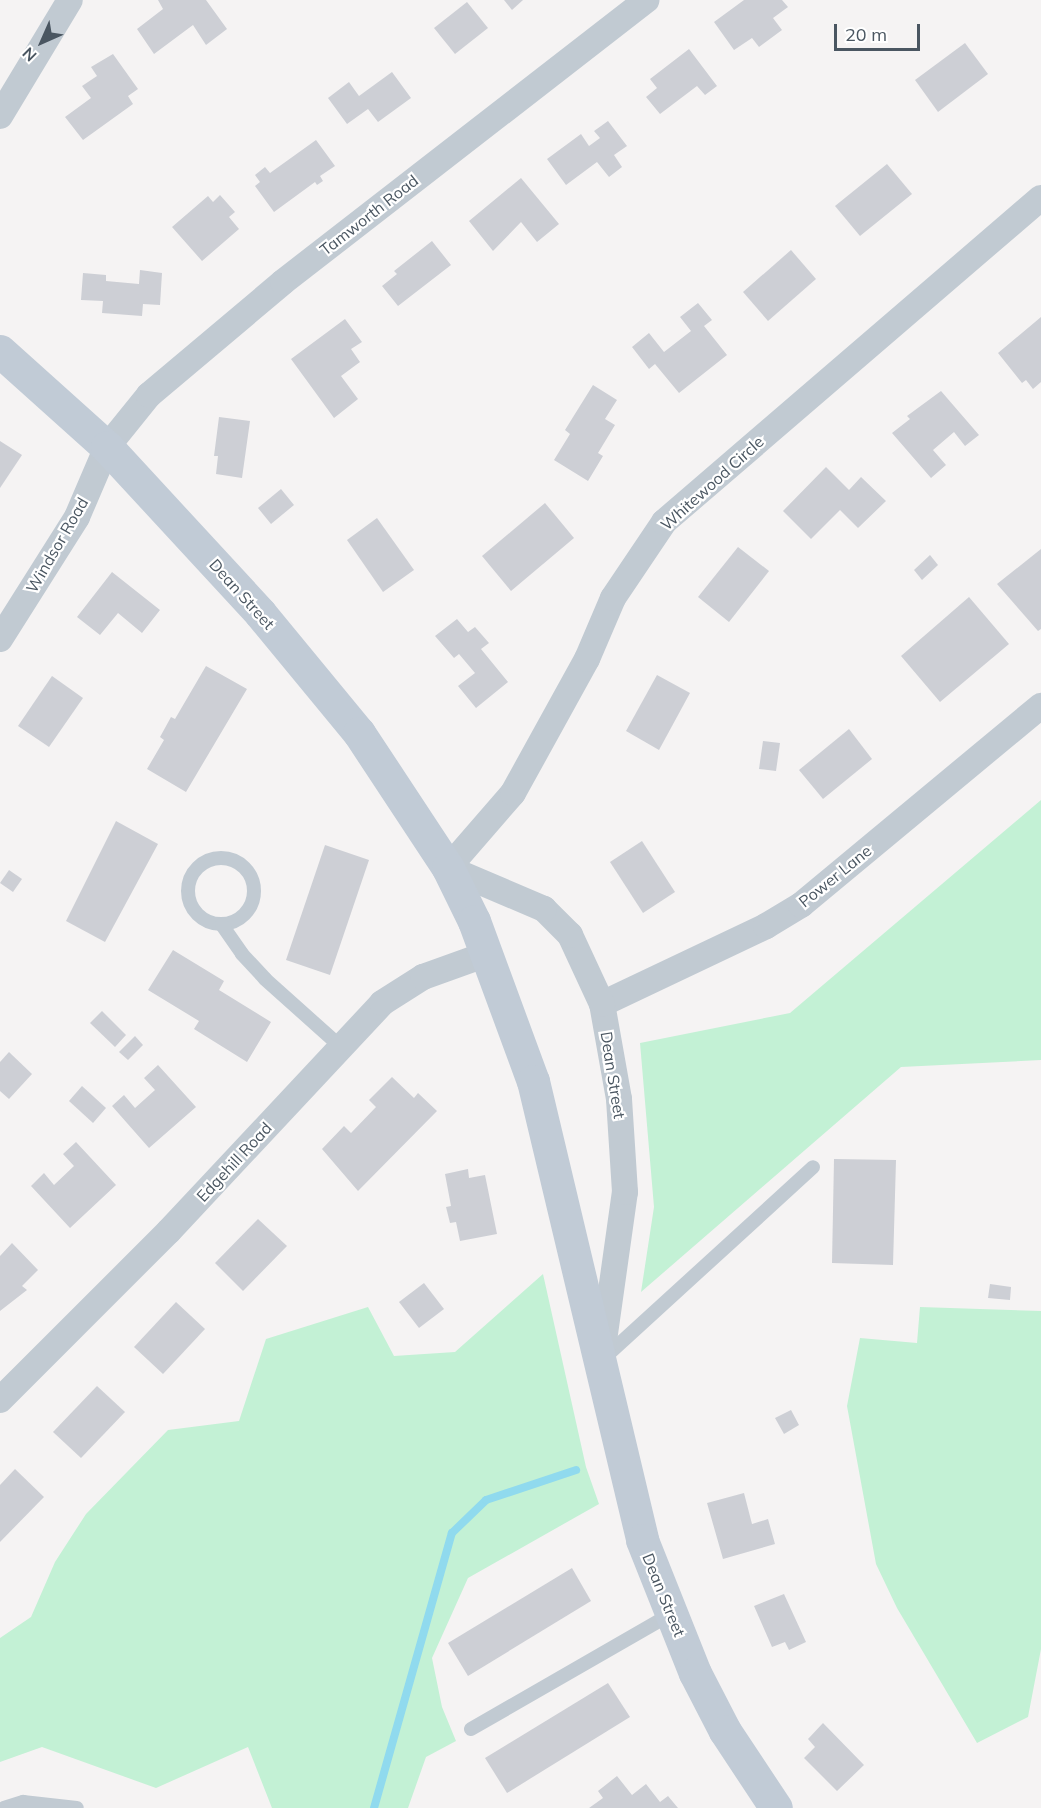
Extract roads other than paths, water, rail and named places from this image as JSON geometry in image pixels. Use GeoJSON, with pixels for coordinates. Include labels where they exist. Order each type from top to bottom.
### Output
{"type":"FeatureCollection","features":[{"type":"Feature","properties":{"kind":"main road","name":"Dean Street"},"geometry":{"type":"LineString","coordinates":[[0,351],[108,447],[260,613],[359,733],[448,868],[487,954],[533,1081],[642,1540],[705,1692],[765,1804]]}},
{"type":"Feature","properties":{"kind":"street"},"geometry":{"type":"LineString","coordinates":[[0,116],[70,0]]}},
{"type":"Feature","properties":{"kind":"street","name":"Tamworth Road"},"geometry":{"type":"LineString","coordinates":[[108,447],[149,395],[283,282],[646,0]]}},
{"type":"Feature","properties":{"kind":"street","name":"Whitewood Circle"},"geometry":{"type":"LineString","coordinates":[[448,868],[513,793],[587,659],[613,598],[664,522],[1041,198]]}},
{"type":"Feature","properties":{"kind":"street","name":"Windsor Road"},"geometry":{"type":"LineString","coordinates":[[0,639],[77,517],[108,447]]}},
{"type":"Feature","properties":{"kind":"street","name":"Power Lane"},"geometry":{"type":"LineString","coordinates":[[602,1005],[766,926],[801,905],[1041,706]]}},
{"type":"Feature","properties":{"kind":"street","name":"Dean Street"},"geometry":{"type":"LineString","coordinates":[[448,868],[544,909],[570,935],[602,1005],[619,1099],[625,1192],[600,1362]]}},
{"type":"Feature","properties":{"kind":"street","name":"Edgehill Road"},"geometry":{"type":"LineString","coordinates":[[0,1400],[169,1231],[341,1047],[391,998],[423,977],[487,954]]}},
{"type":"Feature","properties":{"kind":"lane"},"geometry":{"type":"LineString","coordinates":[[222,925],[243,917],[254,897],[254,886],[243,867],[223,858],[211,859],[194,871],[188,891],[194,911],[202,919],[222,925],[242,954],[265,979],[341,1047]]}},
{"type":"Feature","properties":{"kind":"lane"},"geometry":{"type":"LineString","coordinates":[[600,1362],[813,1167]]}},
{"type":"Feature","properties":{"kind":"lane"},"geometry":{"type":"LineString","coordinates":[[471,1729],[671,1614]]}},
{"type":"Feature","properties":{"kind":"lane"},"geometry":{"type":"LineString","coordinates":[[4,1808],[22,1802],[77,1808]]}},
{"type":"Feature","properties":{"kind":"waterway"},"geometry":{"type":"LineString","coordinates":[[374,1808],[452,1533],[486,1500],[576,1470]]}}]}
